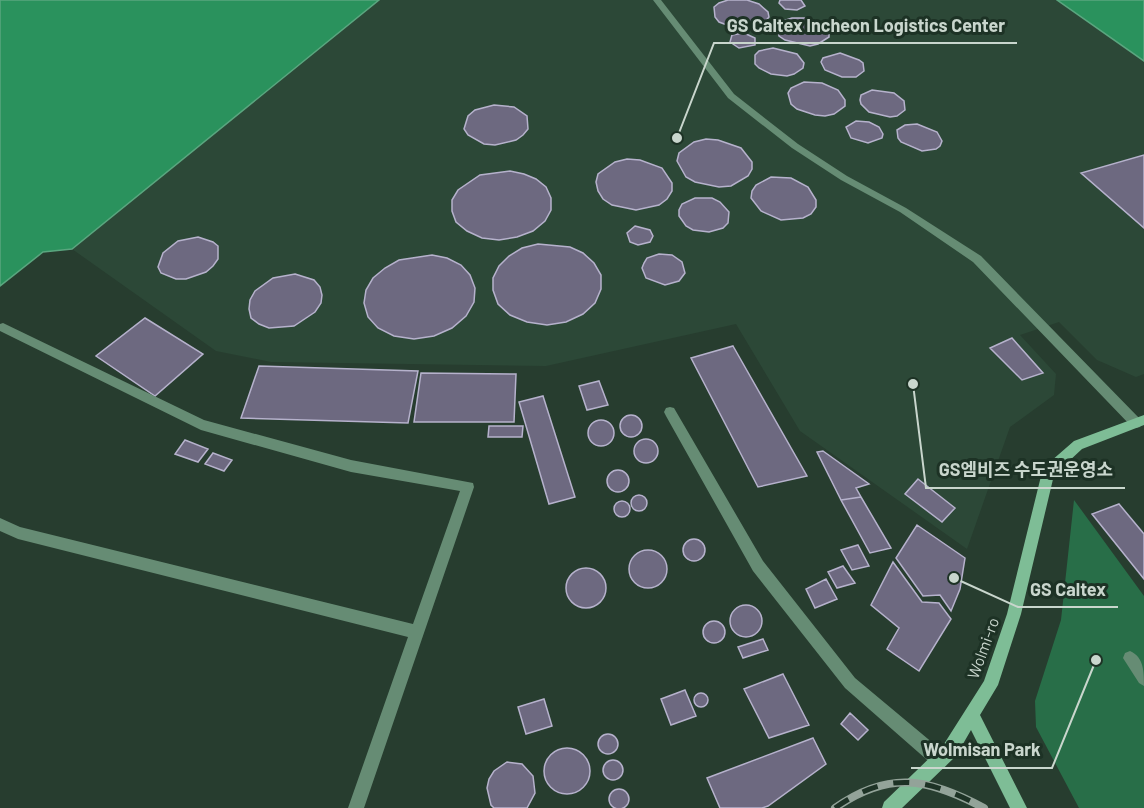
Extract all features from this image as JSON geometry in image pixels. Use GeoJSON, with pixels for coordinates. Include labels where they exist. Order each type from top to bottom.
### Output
{"type":"FeatureCollection","features":[{"type":"Feature","properties":{"kind":"main road","name":"Wolmi-ro"},"geometry":{"type":"LineString","coordinates":[[890,808],[950,750],[990,685],[1014,614],[1048,472],[1078,445],[1140,421]]}},
{"type":"Feature","properties":{"kind":"main road"},"geometry":{"type":"LineString","coordinates":[[972,714],[1019,808]]}},
{"type":"Feature","properties":{"kind":"lane"},"geometry":{"type":"LineString","coordinates":[[657,0],[731,96],[795,146],[844,178],[903,210],[976,259],[1140,421]]}},
{"type":"Feature","properties":{"kind":"lane"},"geometry":{"type":"LineString","coordinates":[[3,327],[201,425],[351,466],[468,487],[356,808]]}},
{"type":"Feature","properties":{"kind":"lane"},"geometry":{"type":"LineString","coordinates":[[670,412],[765,575],[850,683],[940,760]]}},
{"type":"Feature","properties":{"kind":"lane"},"geometry":{"type":"LineString","coordinates":[[0,524],[18,533],[418,632]]}},
{"type":"Feature","properties":{"kind":"lane"},"geometry":{"type":"LineString","coordinates":[[1130,658],[1144,678]]}},
{"type":"Feature","properties":{"kind":"shaded area"},"geometry":{"type":"Polygon","coordinates":[[[0,0],[379,0],[72,249],[43,252],[0,286],[0,0]]]}},
{"type":"Feature","properties":{"kind":"shaded area"},"geometry":{"type":"Polygon","coordinates":[[[379,0],[1057,0],[1144,61],[1144,374],[1136,377],[1097,360],[1059,322],[1020,335],[1056,374],[1054,395],[1010,427],[967,549],[800,431],[736,324],[546,366],[271,362],[216,351],[72,249],[379,0]]]}},
{"type":"Feature","properties":{"kind":"shaded area"},"geometry":{"type":"Polygon","coordinates":[[[1057,0],[1144,0],[1144,61],[1057,0]]]}},
{"type":"Feature","properties":{"kind":"shaded area"},"geometry":{"type":"Polygon","coordinates":[[[1074,500],[1144,596],[1144,808],[1079,808],[1036,727],[1035,701],[1061,620],[1074,500]]]}},
{"type":"Feature","properties":{"kind":"building"},"geometry":{"type":"Polygon","coordinates":[[[728,0],[747,0],[759,4],[768,12],[769,17],[762,25],[754,28],[735,28],[719,22],[715,17],[714,7],[719,3],[728,0]]]}},
{"type":"Feature","properties":{"kind":"building"},"geometry":{"type":"Polygon","coordinates":[[[780,0],[801,0],[805,6],[797,10],[785,9],[779,3],[780,0]]]}},
{"type":"Feature","properties":{"kind":"building"},"geometry":{"type":"Polygon","coordinates":[[[792,18],[808,18],[822,24],[829,33],[829,37],[810,46],[785,40],[779,36],[777,26],[780,22],[792,18]]]}},
{"type":"Feature","properties":{"kind":"building"},"geometry":{"type":"Polygon","coordinates":[[[744,33],[755,38],[755,45],[739,48],[730,42],[732,35],[744,33]]]}},
{"type":"Feature","properties":{"kind":"building"},"geometry":{"type":"Polygon","coordinates":[[[773,48],[797,54],[804,63],[803,68],[787,76],[771,74],[759,68],[755,64],[755,55],[759,51],[773,48]]]}},
{"type":"Feature","properties":{"kind":"building"},"geometry":{"type":"Polygon","coordinates":[[[840,53],[863,63],[864,71],[856,77],[842,77],[825,70],[821,62],[823,58],[840,53]]]}},
{"type":"Feature","properties":{"kind":"building"},"geometry":{"type":"Polygon","coordinates":[[[804,82],[822,83],[838,90],[845,100],[845,106],[834,114],[825,116],[797,109],[791,104],[788,93],[791,88],[804,82]]]}},
{"type":"Feature","properties":{"kind":"building"},"geometry":{"type":"Polygon","coordinates":[[[872,90],[894,93],[904,101],[905,110],[897,116],[890,117],[869,112],[860,100],[861,95],[872,90]]]}},
{"type":"Feature","properties":{"kind":"building"},"geometry":{"type":"Polygon","coordinates":[[[494,105],[514,107],[527,116],[528,129],[523,135],[516,140],[495,145],[484,144],[468,135],[464,129],[468,116],[475,110],[494,105]]]}},
{"type":"Feature","properties":{"kind":"building"},"geometry":{"type":"Polygon","coordinates":[[[856,121],[869,122],[879,127],[883,134],[882,138],[868,143],[851,138],[846,127],[856,121]]]}},
{"type":"Feature","properties":{"kind":"building"},"geometry":{"type":"Polygon","coordinates":[[[917,124],[937,132],[942,141],[940,146],[936,149],[922,151],[901,142],[897,130],[905,125],[917,124]]]}},
{"type":"Feature","properties":{"kind":"building"},"geometry":{"type":"Polygon","coordinates":[[[706,139],[718,140],[741,148],[752,162],[752,169],[748,176],[731,186],[719,187],[695,182],[686,177],[677,161],[679,153],[694,142],[706,139]]]}},
{"type":"Feature","properties":{"kind":"building"},"geometry":{"type":"Polygon","coordinates":[[[1144,155],[1144,228],[1081,173],[1144,155]]]}},
{"type":"Feature","properties":{"kind":"building"},"geometry":{"type":"Polygon","coordinates":[[[627,159],[640,160],[662,168],[672,183],[672,191],[667,199],[659,205],[636,210],[612,205],[603,199],[596,182],[598,174],[615,162],[627,159]]]}},
{"type":"Feature","properties":{"kind":"building"},"geometry":{"type":"Polygon","coordinates":[[[510,171],[536,179],[546,187],[551,198],[551,210],[545,221],[533,231],[499,240],[482,238],[467,231],[456,222],[452,211],[452,200],[458,190],[480,175],[510,171]]]}},
{"type":"Feature","properties":{"kind":"building"},"geometry":{"type":"Polygon","coordinates":[[[771,177],[791,178],[808,187],[816,200],[816,207],[811,214],[803,218],[781,220],[761,211],[751,198],[752,191],[756,185],[771,177]]]}},
{"type":"Feature","properties":{"kind":"building"},"geometry":{"type":"Polygon","coordinates":[[[695,198],[712,198],[720,202],[729,212],[728,223],[723,228],[709,232],[693,230],[686,226],[679,216],[679,210],[682,204],[695,198]]]}},
{"type":"Feature","properties":{"kind":"building"},"geometry":{"type":"Polygon","coordinates":[[[635,226],[650,230],[653,236],[650,242],[638,245],[630,242],[627,233],[635,226]]]}},
{"type":"Feature","properties":{"kind":"building"},"geometry":{"type":"Polygon","coordinates":[[[198,237],[218,246],[218,259],[213,266],[206,272],[186,279],[176,279],[161,273],[158,267],[163,253],[178,241],[198,237]]]}},
{"type":"Feature","properties":{"kind":"building"},"geometry":{"type":"Polygon","coordinates":[[[538,244],[570,247],[583,253],[594,263],[601,275],[601,289],[595,303],[583,314],[566,322],[547,325],[527,322],[510,315],[498,304],[493,290],[493,278],[499,266],[522,248],[538,244]]]}},
{"type":"Feature","properties":{"kind":"building"},"geometry":{"type":"Polygon","coordinates":[[[659,254],[672,255],[682,262],[685,273],[679,281],[665,285],[646,278],[642,268],[644,263],[647,258],[659,254]]]}},
{"type":"Feature","properties":{"kind":"building"},"geometry":{"type":"Polygon","coordinates":[[[432,255],[447,258],[461,265],[470,275],[475,288],[474,302],[466,316],[452,328],[434,336],[414,339],[394,336],[378,328],[368,317],[364,303],[366,290],[373,278],[399,260],[432,255]]]}},
{"type":"Feature","properties":{"kind":"building"},"geometry":{"type":"Polygon","coordinates":[[[295,274],[314,280],[320,287],[321,303],[315,312],[294,326],[269,328],[251,318],[250,300],[255,291],[273,278],[295,274]]]}},
{"type":"Feature","properties":{"kind":"building"},"geometry":{"type":"Polygon","coordinates":[[[145,318],[203,354],[155,396],[96,356],[145,318]]]}},
{"type":"Feature","properties":{"kind":"building"},"geometry":{"type":"Polygon","coordinates":[[[1012,338],[1043,373],[1022,380],[990,348],[1012,338]]]}},
{"type":"Feature","properties":{"kind":"building"},"geometry":{"type":"Polygon","coordinates":[[[733,346],[807,476],[758,487],[691,358],[733,346]]]}},
{"type":"Feature","properties":{"kind":"building"},"geometry":{"type":"Polygon","coordinates":[[[259,366],[418,371],[408,423],[241,418],[259,366]]]}},
{"type":"Feature","properties":{"kind":"building"},"geometry":{"type":"Polygon","coordinates":[[[421,373],[516,374],[514,422],[414,422],[421,373]]]}},
{"type":"Feature","properties":{"kind":"building"},"geometry":{"type":"Polygon","coordinates":[[[599,381],[608,405],[587,410],[579,386],[599,381]]]}},
{"type":"Feature","properties":{"kind":"building"},"geometry":{"type":"Polygon","coordinates":[[[543,396],[575,497],[549,504],[519,402],[543,396]]]}},
{"type":"Feature","properties":{"kind":"building"},"geometry":{"type":"Polygon","coordinates":[[[627,415],[635,415],[642,422],[642,430],[635,437],[627,437],[620,430],[620,422],[627,415]]]}},
{"type":"Feature","properties":{"kind":"building"},"geometry":{"type":"Polygon","coordinates":[[[601,420],[610,424],[614,433],[610,442],[601,446],[592,442],[588,433],[592,424],[601,420]]]}},
{"type":"Feature","properties":{"kind":"building"},"geometry":{"type":"Polygon","coordinates":[[[489,426],[523,426],[522,437],[488,437],[489,426]]]}},
{"type":"Feature","properties":{"kind":"building"},"geometry":{"type":"Polygon","coordinates":[[[646,439],[655,442],[658,451],[655,460],[646,463],[637,460],[634,451],[637,442],[646,439]]]}},
{"type":"Feature","properties":{"kind":"building"},"geometry":{"type":"Polygon","coordinates":[[[185,440],[208,449],[198,462],[175,454],[185,440]]]}},
{"type":"Feature","properties":{"kind":"building"},"geometry":{"type":"Polygon","coordinates":[[[823,451],[869,484],[856,488],[861,497],[841,500],[817,452],[823,451]]]}},
{"type":"Feature","properties":{"kind":"building"},"geometry":{"type":"Polygon","coordinates":[[[213,453],[232,460],[224,471],[205,464],[213,453]]]}},
{"type":"Feature","properties":{"kind":"building"},"geometry":{"type":"Polygon","coordinates":[[[618,470],[626,473],[629,481],[626,489],[618,492],[610,489],[607,481],[610,473],[618,470]]]}},
{"type":"Feature","properties":{"kind":"building"},"geometry":{"type":"Polygon","coordinates":[[[918,479],[955,508],[942,522],[905,494],[918,479]]]}},
{"type":"Feature","properties":{"kind":"building"},"geometry":{"type":"Polygon","coordinates":[[[639,495],[647,503],[639,511],[631,503],[639,495]]]}},
{"type":"Feature","properties":{"kind":"building"},"geometry":{"type":"Polygon","coordinates":[[[861,497],[891,548],[870,553],[841,500],[861,497]]]}},
{"type":"Feature","properties":{"kind":"building"},"geometry":{"type":"Polygon","coordinates":[[[622,501],[630,509],[622,517],[614,509],[622,501]]]}},
{"type":"Feature","properties":{"kind":"building"},"geometry":{"type":"Polygon","coordinates":[[[1119,504],[1144,534],[1144,579],[1092,514],[1119,504]]]}},
{"type":"Feature","properties":{"kind":"building"},"geometry":{"type":"Polygon","coordinates":[[[917,525],[965,558],[960,589],[951,611],[940,595],[923,596],[896,558],[917,525]]]}},
{"type":"Feature","properties":{"kind":"building"},"geometry":{"type":"Polygon","coordinates":[[[694,539],[702,542],[705,550],[702,558],[694,561],[686,558],[683,550],[686,542],[694,539]]]}},
{"type":"Feature","properties":{"kind":"building"},"geometry":{"type":"Polygon","coordinates":[[[858,545],[869,566],[852,570],[841,550],[858,545]]]}},
{"type":"Feature","properties":{"kind":"building"},"geometry":{"type":"Polygon","coordinates":[[[648,550],[662,555],[667,569],[662,583],[648,588],[634,583],[629,569],[634,555],[648,550]]]}},
{"type":"Feature","properties":{"kind":"building"},"geometry":{"type":"Polygon","coordinates":[[[893,562],[922,602],[939,603],[951,619],[919,671],[887,649],[899,628],[871,605],[893,562]]]}},
{"type":"Feature","properties":{"kind":"building"},"geometry":{"type":"Polygon","coordinates":[[[843,566],[855,583],[837,588],[828,572],[843,566]]]}},
{"type":"Feature","properties":{"kind":"building"},"geometry":{"type":"Polygon","coordinates":[[[586,568],[600,574],[606,588],[600,602],[586,608],[572,602],[566,588],[572,574],[586,568]]]}},
{"type":"Feature","properties":{"kind":"building"},"geometry":{"type":"Polygon","coordinates":[[[826,579],[837,599],[815,608],[806,589],[826,579]]]}},
{"type":"Feature","properties":{"kind":"building"},"geometry":{"type":"Polygon","coordinates":[[[746,605],[758,609],[762,621],[758,633],[746,637],[734,633],[730,621],[734,609],[746,605]]]}},
{"type":"Feature","properties":{"kind":"building"},"geometry":{"type":"Polygon","coordinates":[[[714,621],[722,624],[725,632],[722,640],[714,643],[706,640],[703,632],[706,624],[714,621]]]}},
{"type":"Feature","properties":{"kind":"building"},"geometry":{"type":"Polygon","coordinates":[[[763,639],[768,650],[743,658],[738,647],[763,639]]]}},
{"type":"Feature","properties":{"kind":"building"},"geometry":{"type":"Polygon","coordinates":[[[783,674],[809,725],[769,738],[744,689],[783,674]]]}},
{"type":"Feature","properties":{"kind":"building"},"geometry":{"type":"Polygon","coordinates":[[[685,690],[696,716],[671,725],[661,699],[685,690]]]}},
{"type":"Feature","properties":{"kind":"building"},"geometry":{"type":"Polygon","coordinates":[[[698,693],[704,693],[708,700],[704,707],[698,707],[694,703],[694,697],[698,693]]]}},
{"type":"Feature","properties":{"kind":"building"},"geometry":{"type":"Polygon","coordinates":[[[544,699],[552,726],[526,734],[518,707],[544,699]]]}},
{"type":"Feature","properties":{"kind":"building"},"geometry":{"type":"Polygon","coordinates":[[[850,713],[868,730],[858,740],[841,724],[850,713]]]}},
{"type":"Feature","properties":{"kind":"building"},"geometry":{"type":"Polygon","coordinates":[[[608,734],[615,737],[618,744],[615,751],[608,754],[601,751],[598,744],[601,737],[608,734]]]}},
{"type":"Feature","properties":{"kind":"building"},"geometry":{"type":"Polygon","coordinates":[[[813,738],[826,764],[768,806],[720,808],[707,778],[813,738]]]}},
{"type":"Feature","properties":{"kind":"building"},"geometry":{"type":"Polygon","coordinates":[[[567,748],[583,755],[590,771],[583,787],[567,794],[551,787],[544,771],[551,755],[567,748]]]}},
{"type":"Feature","properties":{"kind":"building"},"geometry":{"type":"Polygon","coordinates":[[[609,760],[617,760],[623,766],[623,774],[617,780],[609,780],[603,774],[603,766],[609,760]]]}},
{"type":"Feature","properties":{"kind":"building"},"geometry":{"type":"Polygon","coordinates":[[[507,762],[522,764],[533,776],[535,793],[527,808],[494,808],[491,805],[487,788],[489,779],[494,771],[507,762]]]}},
{"type":"Feature","properties":{"kind":"building"},"geometry":{"type":"Polygon","coordinates":[[[615,789],[623,789],[629,795],[629,803],[623,809],[615,809],[609,803],[609,795],[615,789]]]}},
{"type":"Feature","properties":{"kind":"railway"},"geometry":{"type":"LineString","coordinates":[[835,808],[873,788],[891,783],[909,782],[945,790],[984,808]]}},
{"type":"Feature","properties":{"kind":"place","name":"GS Caltex Incheon Logistics Center"},"geometry":{"type":"Point","coordinates":[677,138]}},
{"type":"Feature","properties":{"kind":"place","name":"GS엠비즈 수도권운영소"},"geometry":{"type":"Point","coordinates":[913,384]}},
{"type":"Feature","properties":{"kind":"place","name":"GS Caltex"},"geometry":{"type":"Point","coordinates":[954,578]}},
{"type":"Feature","properties":{"kind":"place","name":"Wolmisan Park"},"geometry":{"type":"Point","coordinates":[1096,660]}}]}
